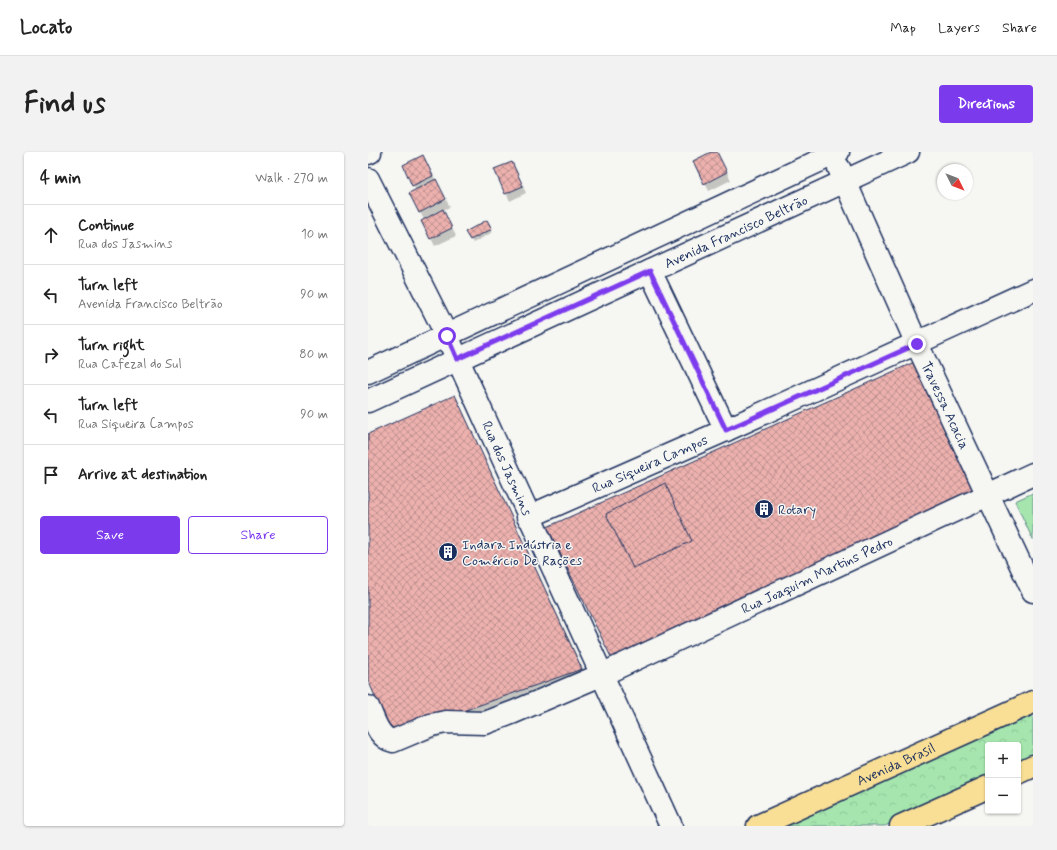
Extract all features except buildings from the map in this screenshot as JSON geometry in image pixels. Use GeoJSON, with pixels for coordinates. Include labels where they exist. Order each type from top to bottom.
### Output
{"type":"FeatureCollection","features":[{"type":"Feature","properties":{"kind":"main road","name":"Avenida Brasil"},"geometry":{"type":"LineString","coordinates":[[758,826],[1033,702]]}},
{"type":"Feature","properties":{"kind":"main road"},"geometry":{"type":"LineString","coordinates":[[1021,772],[1033,766]]}},
{"type":"Feature","properties":{"kind":"main road"},"geometry":{"type":"LineString","coordinates":[[901,826],[985,788]]}},
{"type":"Feature","properties":{"kind":"street","name":"Avenida Francisco Beltrão"},"geometry":{"type":"LineString","coordinates":[[368,401],[908,152]]}},
{"type":"Feature","properties":{"kind":"street","name":"Avenida Francisco Beltrão"},"geometry":{"type":"LineString","coordinates":[[368,372],[834,153]]}},
{"type":"Feature","properties":{"kind":"street","name":"Travessa Acacia"},"geometry":{"type":"LineString","coordinates":[[834,153],[917,344],[1033,591]]}},
{"type":"Feature","properties":{"kind":"street","name":"Rua dos Jasmins"},"geometry":{"type":"LineString","coordinates":[[368,179],[447,336],[528,517],[670,826]]}},
{"type":"Feature","properties":{"kind":"street"},"geometry":{"type":"LineString","coordinates":[[650,271],[726,430]]}},
{"type":"Feature","properties":{"kind":"street","name":"Rua Siqueira Campos"},"geometry":{"type":"LineString","coordinates":[[528,517],[726,430],[1033,290]]}},
{"type":"Feature","properties":{"kind":"street","name":"Rua Joaquim Martins Pedro"},"geometry":{"type":"LineString","coordinates":[[368,707],[380,734],[388,740],[393,741],[431,725],[446,722],[485,723],[601,675],[1033,474]]}},
{"type":"Feature","properties":{"kind":"green space"},"geometry":{"type":"Polygon","coordinates":[[[1033,493],[1033,540],[1015,501],[1033,493]]]}},
{"type":"Feature","properties":{"kind":"green space"},"geometry":{"type":"Polygon","coordinates":[[[1033,715],[1033,759],[1021,765],[1021,742],[985,742],[985,781],[885,826],[787,826],[1033,715]]]}},
{"type":"Feature","properties":{"kind":"place","name":"Rotary"},"geometry":{"type":"Point","coordinates":[764,509]}},
{"type":"Feature","properties":{"kind":"place","name":"Indara Indústria e Comércio De Rações"},"geometry":{"type":"Point","coordinates":[448,552]}},
{"type":"Feature","properties":{"kind":"route"},"geometry":{"type":"LineString","coordinates":[[447,336],[457,359],[650,271],[726,430],[917,344]]}}]}
